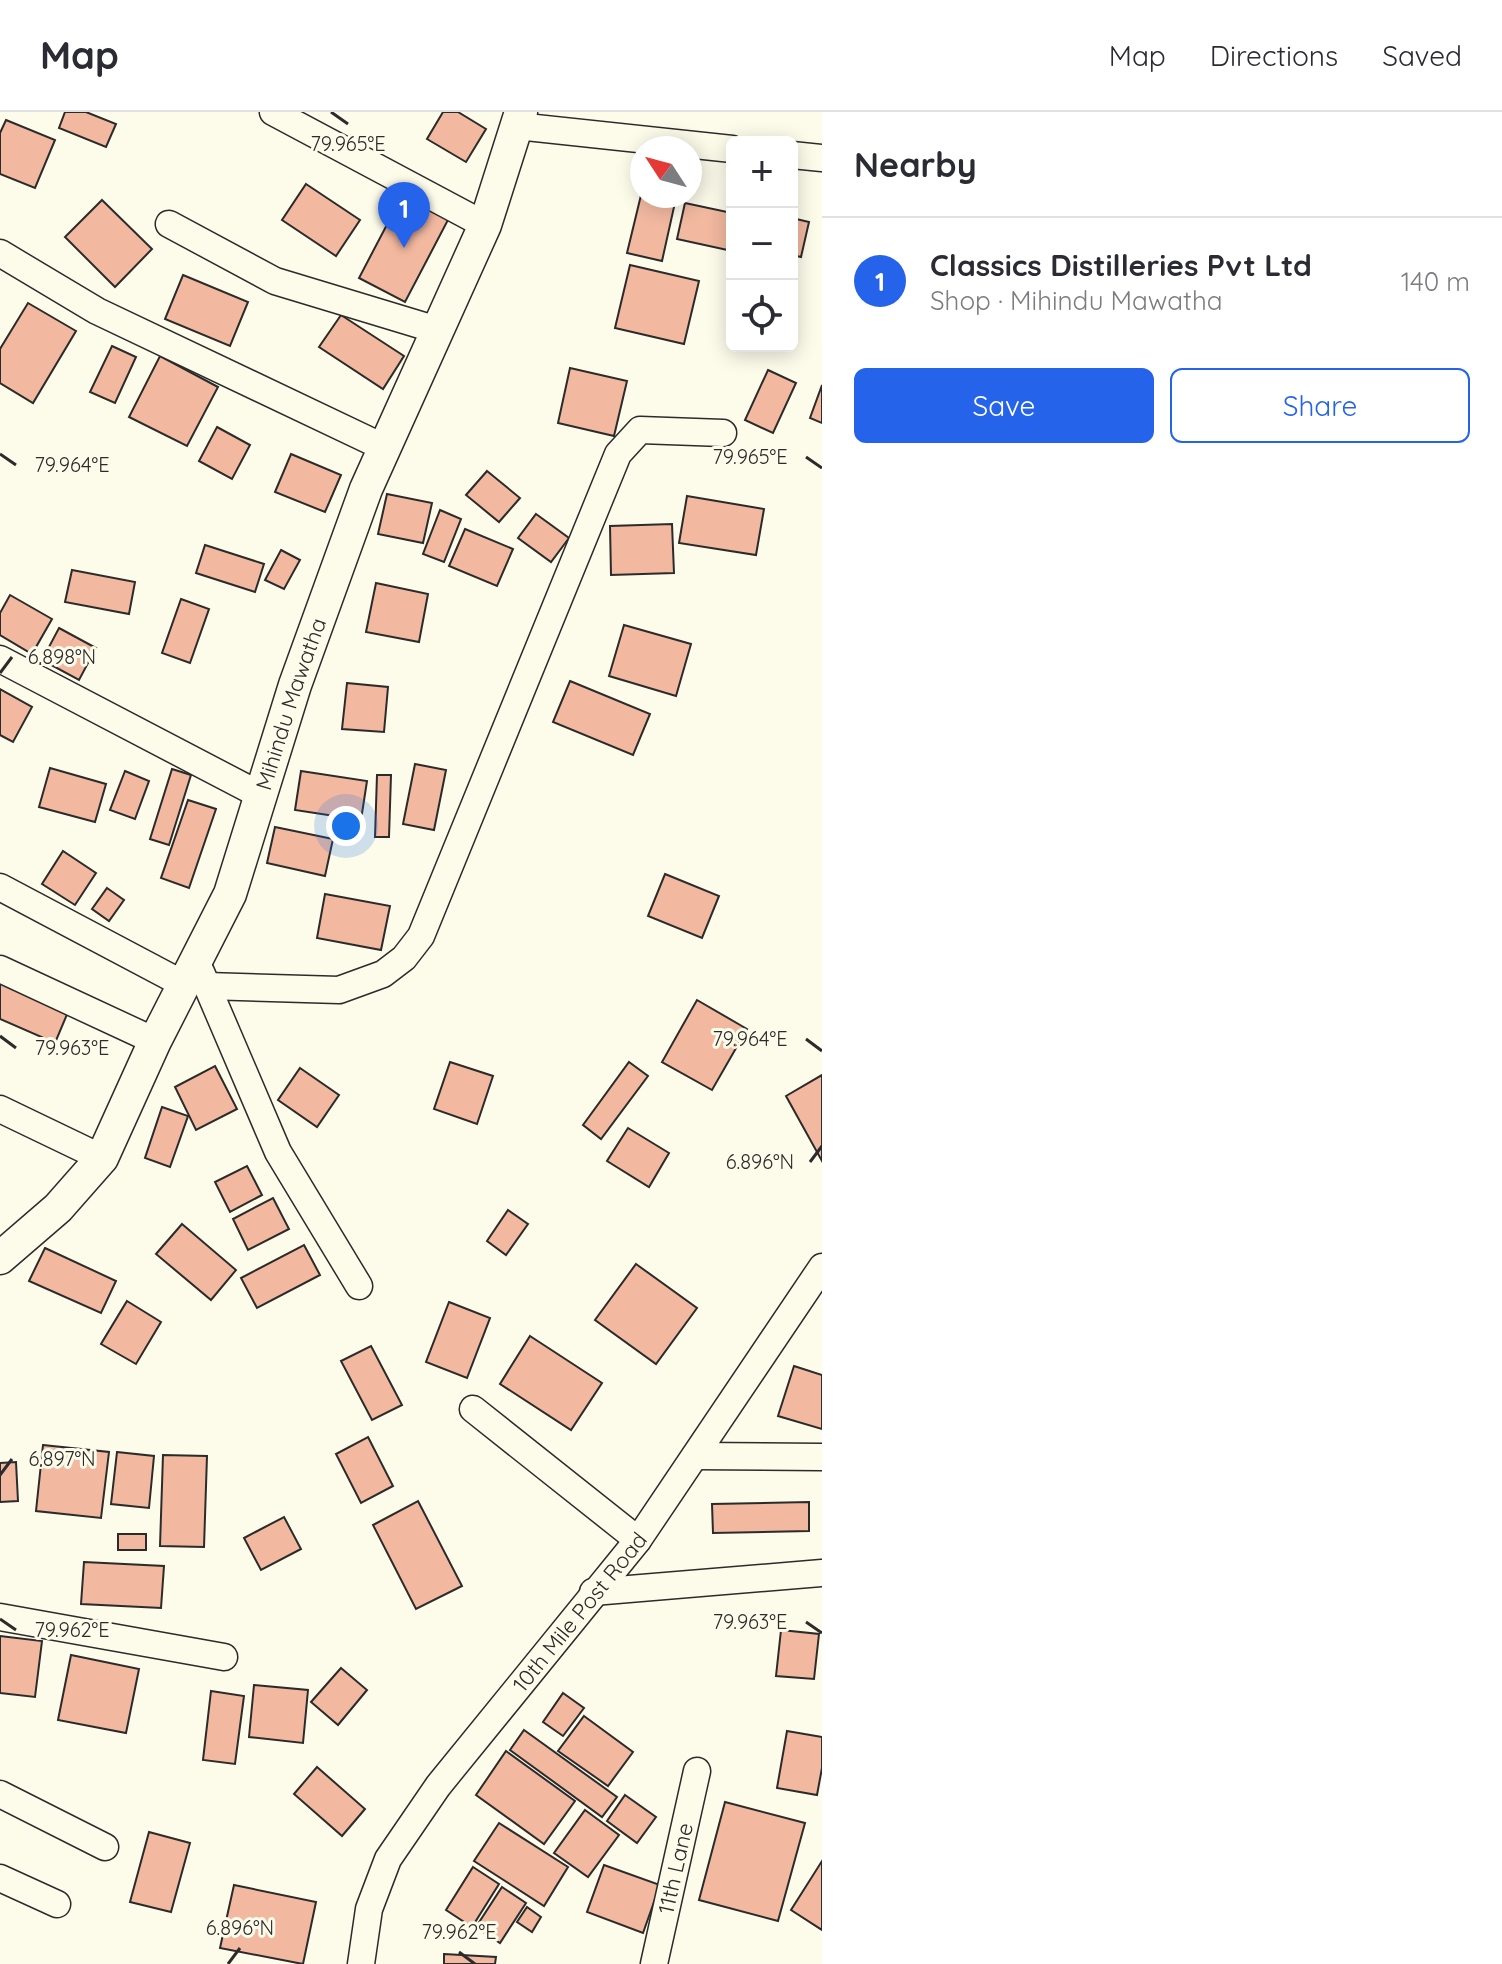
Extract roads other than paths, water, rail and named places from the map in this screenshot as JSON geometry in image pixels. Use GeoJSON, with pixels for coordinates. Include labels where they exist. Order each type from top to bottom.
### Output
{"type":"FeatureCollection","features":[{"type":"Feature","properties":{"kind":"street"},"geometry":{"type":"LineString","coordinates":[[273,112],[485,225]]}},
{"type":"Feature","properties":{"kind":"street"},"geometry":{"type":"LineString","coordinates":[[519,119],[726,148]]}},
{"type":"Feature","properties":{"kind":"street","name":"Mihindu Mawatha"},"geometry":{"type":"LineString","coordinates":[[0,1258],[58,1208],[102,1158],[155,1041],[196,978],[230,894],[295,685],[383,447],[485,225],[519,119]]}},
{"type":"Feature","properties":{"kind":"street"},"geometry":{"type":"LineString","coordinates":[[798,156],[822,158]]}},
{"type":"Feature","properties":{"kind":"street"},"geometry":{"type":"LineString","coordinates":[[169,224],[275,281],[437,330]]}},
{"type":"Feature","properties":{"kind":"street"},"geometry":{"type":"LineString","coordinates":[[0,253],[97,311],[383,447]]}},
{"type":"Feature","properties":{"kind":"street"},"geometry":{"type":"LineString","coordinates":[[0,887],[196,978],[339,990],[383,974],[404,958],[421,936],[618,454],[640,430],[723,433]]}},
{"type":"Feature","properties":{"kind":"street"},"geometry":{"type":"LineString","coordinates":[[0,659],[260,795]]}},
{"type":"Feature","properties":{"kind":"street"},"geometry":{"type":"LineString","coordinates":[[0,969],[155,1041]]}},
{"type":"Feature","properties":{"kind":"street"},"geometry":{"type":"LineString","coordinates":[[196,978],[278,1152],[359,1286]]}},
{"type":"Feature","properties":{"kind":"street"},"geometry":{"type":"LineString","coordinates":[[0,1109],[102,1158]]}},
{"type":"Feature","properties":{"kind":"street","name":"10th Mile Post Road"},"geometry":{"type":"LineString","coordinates":[[361,1964],[369,1909],[388,1859],[438,1786],[638,1540],[822,1267]]}},
{"type":"Feature","properties":{"kind":"street"},"geometry":{"type":"LineString","coordinates":[[473,1409],[638,1540]]}},
{"type":"Feature","properties":{"kind":"street"},"geometry":{"type":"LineString","coordinates":[[695,1456],[822,1457]]}},
{"type":"Feature","properties":{"kind":"street"},"geometry":{"type":"LineString","coordinates":[[593,1592],[822,1573]]}},
{"type":"Feature","properties":{"kind":"street"},"geometry":{"type":"LineString","coordinates":[[0,1617],[224,1657]]}},
{"type":"Feature","properties":{"kind":"street","name":"11th Lane"},"geometry":{"type":"LineString","coordinates":[[654,1964],[697,1771]]}},
{"type":"Feature","properties":{"kind":"street"},"geometry":{"type":"LineString","coordinates":[[0,1794],[105,1847]]}},
{"type":"Feature","properties":{"kind":"street"},"geometry":{"type":"LineString","coordinates":[[0,1878],[57,1904]]}},
{"type":"Feature","properties":{"kind":"place","name":"Classics Distilleries Pvt Ltd"},"geometry":{"type":"Point","coordinates":[404,248]}}]}
